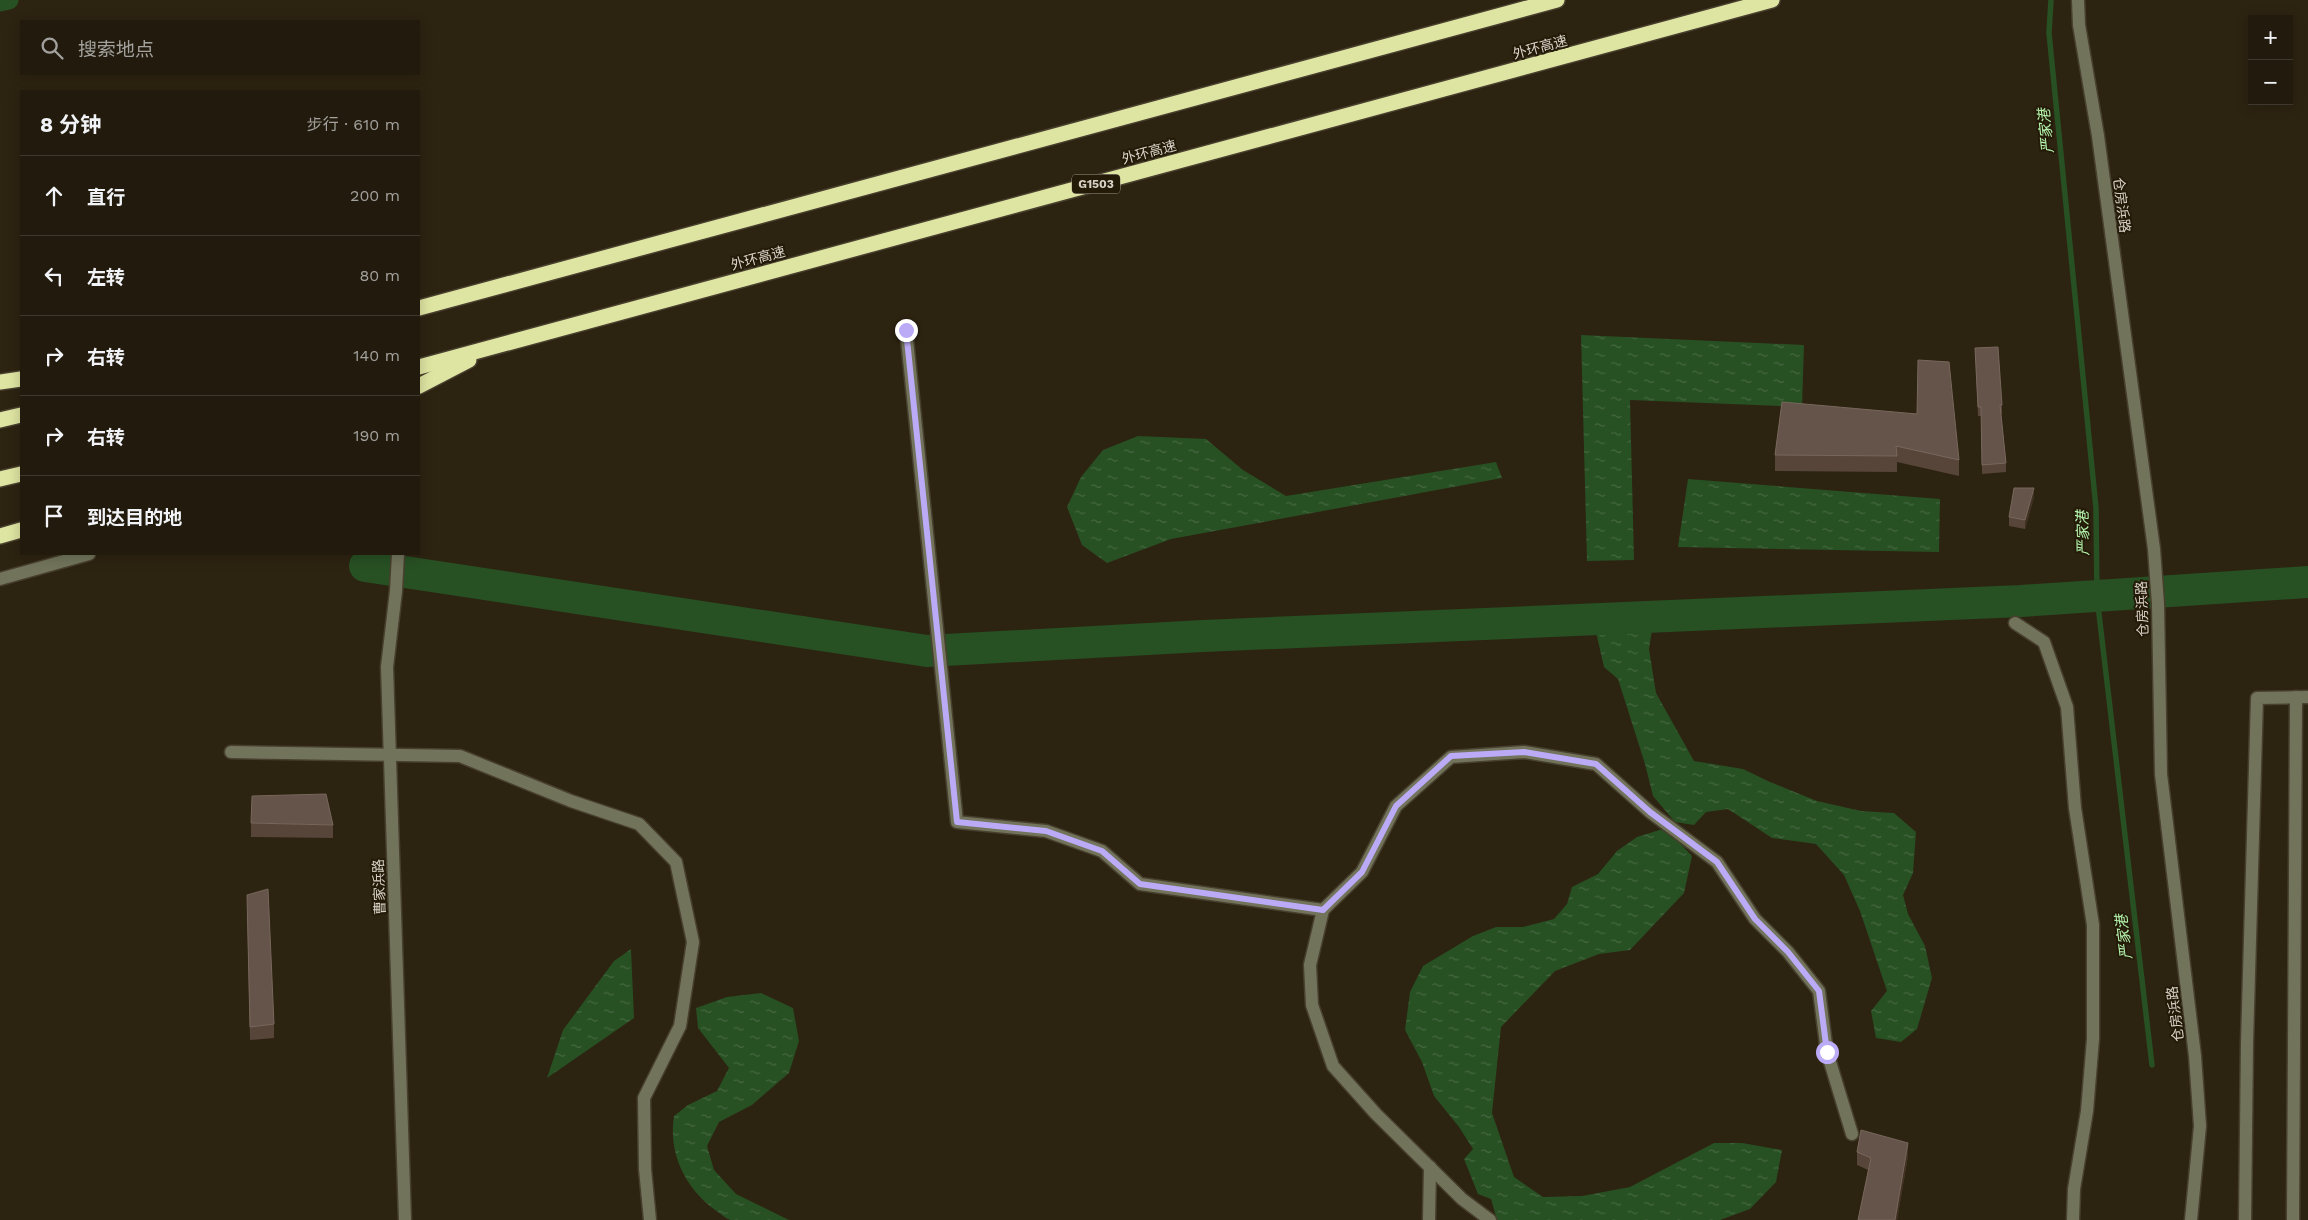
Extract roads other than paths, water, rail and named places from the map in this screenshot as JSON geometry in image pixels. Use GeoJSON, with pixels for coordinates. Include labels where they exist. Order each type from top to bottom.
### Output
{"type":"FeatureCollection","features":[{"type":"Feature","properties":{"kind":"highway"},"geometry":{"type":"LineString","coordinates":[[420,308],[1557,0]]}},
{"type":"Feature","properties":{"kind":"highway","name":"外环高速"},"geometry":{"type":"LineString","coordinates":[[420,367],[1772,0]]}},
{"type":"Feature","properties":{"kind":"highway"},"geometry":{"type":"LineString","coordinates":[[420,302],[495,287]]}},
{"type":"Feature","properties":{"kind":"highway"},"geometry":{"type":"LineString","coordinates":[[420,385],[495,346]]}},
{"type":"Feature","properties":{"kind":"highway"},"geometry":{"type":"LineString","coordinates":[[0,382],[20,379]]}},
{"type":"Feature","properties":{"kind":"highway"},"geometry":{"type":"LineString","coordinates":[[0,420],[20,415]]}},
{"type":"Feature","properties":{"kind":"highway"},"geometry":{"type":"LineString","coordinates":[[0,479],[20,474]]}},
{"type":"Feature","properties":{"kind":"highway"},"geometry":{"type":"LineString","coordinates":[[0,536],[20,530]]}},
{"type":"Feature","properties":{"kind":"street","name":"仓房浜路"},"geometry":{"type":"LineString","coordinates":[[2078,0],[2079,25],[2098,136],[2154,548],[2158,604],[2161,774],[2195,1056],[2200,1126],[2191,1220]]}},
{"type":"Feature","properties":{"kind":"street"},"geometry":{"type":"LineString","coordinates":[[906,330],[957,822],[1046,831],[1102,851],[1140,884],[1323,910]]}},
{"type":"Feature","properties":{"kind":"street"},"geometry":{"type":"LineString","coordinates":[[0,580],[86,555]]}},
{"type":"Feature","properties":{"kind":"street","name":"曹家浜路"},"geometry":{"type":"LineString","coordinates":[[398,555],[396,591],[387,666],[405,1220]]}},
{"type":"Feature","properties":{"kind":"street"},"geometry":{"type":"LineString","coordinates":[[2014,623],[2044,642],[2066,707],[2075,808],[2092,925],[2093,1039],[2087,1111],[2074,1189],[2073,1220]]}},
{"type":"Feature","properties":{"kind":"street"},"geometry":{"type":"LineString","coordinates":[[2245,1220],[2247,1043],[2257,698],[2302,697],[2294,1220]]}},
{"type":"Feature","properties":{"kind":"street"},"geometry":{"type":"LineString","coordinates":[[231,752],[460,756],[571,801],[638,824],[676,862],[693,942],[680,1026],[644,1098],[645,1169],[650,1220]]}},
{"type":"Feature","properties":{"kind":"street"},"geometry":{"type":"LineString","coordinates":[[1490,1220],[1462,1199],[1333,1066],[1312,1005],[1310,965],[1323,910],[1362,872],[1396,806],[1451,756],[1524,752],[1596,764],[1650,812],[1717,862],[1755,919],[1788,952],[1819,991],[1827,1052],[1852,1134]]}},
{"type":"Feature","properties":{"kind":"street"},"geometry":{"type":"LineString","coordinates":[[1429,1220],[1430,1167]]}},
{"type":"Feature","properties":{"kind":"water"},"geometry":{"type":"Polygon","coordinates":[[[1581,335],[1804,345],[1802,407],[1630,400],[1634,560],[1587,561],[1581,335]]]}},
{"type":"Feature","properties":{"kind":"water"},"geometry":{"type":"Polygon","coordinates":[[[1138,436],[1206,439],[1243,470],[1286,496],[1496,462],[1502,478],[1171,539],[1107,563],[1082,545],[1067,507],[1081,477],[1103,450],[1138,436]]]}},
{"type":"Feature","properties":{"kind":"water"},"geometry":{"type":"Polygon","coordinates":[[[1688,479],[1940,499],[1939,552],[1678,547],[1688,479]]]}},
{"type":"Feature","properties":{"kind":"water"},"geometry":{"type":"Polygon","coordinates":[[[1654,617],[1649,649],[1656,693],[1694,761],[1743,769],[1817,801],[1861,811],[1894,813],[1916,832],[1913,873],[1903,895],[1908,914],[1925,946],[1932,978],[1917,1029],[1901,1042],[1876,1038],[1871,1011],[1887,991],[1860,911],[1844,875],[1816,844],[1772,838],[1728,809],[1706,812],[1694,825],[1675,822],[1653,796],[1645,764],[1618,679],[1604,667],[1593,619],[1654,617]]]}},
{"type":"Feature","properties":{"kind":"water"},"geometry":{"type":"Polygon","coordinates":[[[1666,828],[1692,856],[1684,893],[1630,950],[1599,954],[1555,971],[1501,1027],[1492,1113],[1514,1177],[1543,1197],[1582,1196],[1630,1187],[1714,1143],[1742,1143],[1782,1150],[1776,1182],[1750,1209],[1720,1220],[1497,1220],[1491,1199],[1478,1194],[1464,1159],[1473,1149],[1459,1127],[1434,1096],[1422,1062],[1405,1030],[1410,992],[1423,966],[1473,936],[1496,927],[1523,927],[1554,919],[1567,904],[1572,887],[1598,874],[1617,851],[1637,837],[1666,828]]]}},
{"type":"Feature","properties":{"kind":"water"},"geometry":{"type":"Polygon","coordinates":[[[631,949],[634,1018],[547,1078],[563,1030],[614,961],[631,949]]]}},
{"type":"Feature","properties":{"kind":"water"},"geometry":{"type":"Polygon","coordinates":[[[761,993],[793,1008],[799,1041],[789,1073],[752,1105],[719,1122],[707,1146],[714,1170],[736,1194],[789,1220],[731,1220],[704,1201],[687,1180],[676,1156],[673,1130],[674,1116],[688,1105],[717,1091],[729,1068],[698,1028],[696,1008],[727,997],[761,993]]]}},
{"type":"Feature","properties":{"kind":"waterway"},"geometry":{"type":"LineString","coordinates":[[0,2],[9,0]]}},
{"type":"Feature","properties":{"kind":"waterway","name":"严家港"},"geometry":{"type":"LineString","coordinates":[[2051,0],[2049,33],[2096,508],[2097,597],[2152,1065]]}},
{"type":"Feature","properties":{"kind":"waterway"},"geometry":{"type":"LineString","coordinates":[[365,566],[927,651],[1203,636],[2021,601],[2308,582]]}}]}
